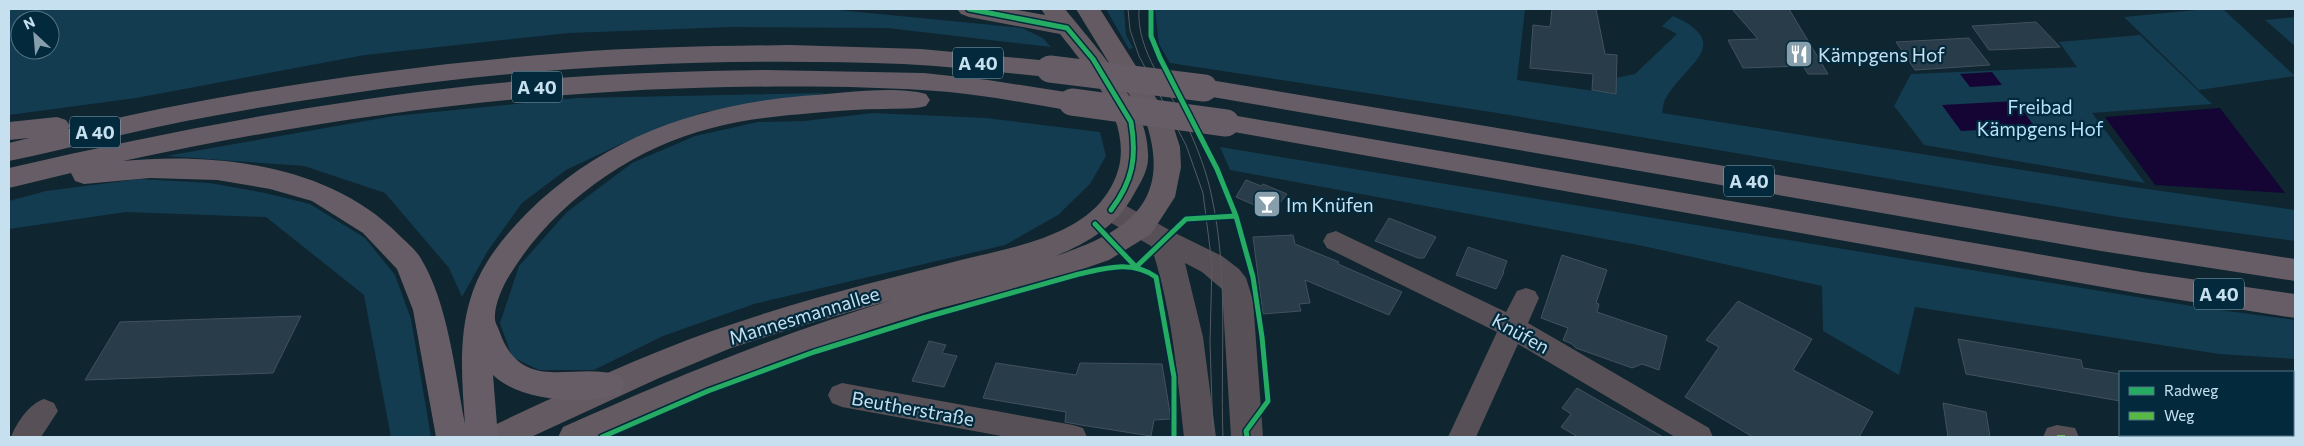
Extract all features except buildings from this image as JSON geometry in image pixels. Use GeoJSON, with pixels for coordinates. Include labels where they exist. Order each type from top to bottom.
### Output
{"type":"FeatureCollection","features":[{"type":"Feature","properties":{"kind":"highway","name":"A 40"},"geometry":{"type":"LineString","coordinates":[[9,152],[182,113],[295,93],[520,64],[647,55],[775,53],[905,56],[1050,69],[1204,88],[2101,240],[2295,270]]}},
{"type":"Feature","properties":{"kind":"highway","name":"A 40"},"geometry":{"type":"LineString","coordinates":[[9,178],[132,149],[324,113],[435,98],[634,81],[838,78],[975,87],[1226,123],[2132,281],[2295,306]]}},
{"type":"Feature","properties":{"kind":"highway"},"geometry":{"type":"LineString","coordinates":[[482,437],[477,373],[480,318],[486,296],[508,251],[546,209],[590,173],[641,144],[696,123],[777,107],[890,99],[1072,102]]}},
{"type":"Feature","properties":{"kind":"highway"},"geometry":{"type":"LineString","coordinates":[[9,131],[182,113]]}},
{"type":"Feature","properties":{"kind":"highway"},"geometry":{"type":"LineString","coordinates":[[9,186],[75,175],[150,168],[217,170],[270,180],[321,194],[373,226],[409,263],[428,310],[452,437]]}},
{"type":"Feature","properties":{"kind":"highway"},"geometry":{"type":"LineString","coordinates":[[480,318],[497,360],[519,377],[544,386],[610,385]]}},
{"type":"Feature","properties":{"kind":"main road"},"geometry":{"type":"LineString","coordinates":[[969,9],[1039,21],[1060,18]]}},
{"type":"Feature","properties":{"kind":"main road"},"geometry":{"type":"LineString","coordinates":[[1088,9],[1160,125],[1167,147],[1168,167],[1152,234]]}},
{"type":"Feature","properties":{"kind":"main road","name":"Mannesmannallee"},"geometry":{"type":"LineString","coordinates":[[501,437],[664,361],[773,322],[863,296],[1036,252],[1069,238],[1095,224],[1111,210],[1121,197],[1135,159],[1131,122],[1093,59],[1060,18]]}},
{"type":"Feature","properties":{"kind":"main road","name":"Mannesmannallee"},"geometry":{"type":"LineString","coordinates":[[574,437],[646,404],[760,357],[864,320],[937,298],[1044,271],[1152,234]]}},
{"type":"Feature","properties":{"kind":"street"},"geometry":{"type":"LineString","coordinates":[[1111,210],[1152,234],[1212,264],[1229,277],[1236,286],[1239,300],[1246,437]]}},
{"type":"Feature","properties":{"kind":"street"},"geometry":{"type":"LineString","coordinates":[[1152,234],[1178,283],[1189,336],[1200,437]]}},
{"type":"Feature","properties":{"kind":"street","name":"Knüfen"},"geometry":{"type":"LineString","coordinates":[[1336,241],[1512,327],[1699,437]]}},
{"type":"Feature","properties":{"kind":"street"},"geometry":{"type":"LineString","coordinates":[[1178,283],[1212,264]]}},
{"type":"Feature","properties":{"kind":"street"},"geometry":{"type":"LineString","coordinates":[[1462,437],[1526,298]]}},
{"type":"Feature","properties":{"kind":"street","name":"Beutherstraße"},"geometry":{"type":"LineString","coordinates":[[842,396],[1073,437]]}},
{"type":"Feature","properties":{"kind":"street"},"geometry":{"type":"LineString","coordinates":[[25,437],[44,411]]}},
{"type":"Feature","properties":{"kind":"street"},"geometry":{"type":"LineString","coordinates":[[2057,437],[2065,437]]}},
{"type":"Feature","properties":{"kind":"green space"},"geometry":{"type":"Polygon","coordinates":[[[9,9],[828,9],[1022,28],[1043,38],[1051,47],[887,28],[732,27],[568,33],[365,55],[136,98],[9,115],[9,9]]]}},
{"type":"Feature","properties":{"kind":"green space"},"geometry":{"type":"Polygon","coordinates":[[[1106,9],[1124,9],[1126,35],[1133,48],[1129,49],[1106,9]]]}},
{"type":"Feature","properties":{"kind":"green space"},"geometry":{"type":"Polygon","coordinates":[[[1155,9],[1525,9],[1517,80],[1616,94],[1616,78],[1635,74],[1677,34],[1662,26],[1673,16],[1692,26],[1701,36],[1703,46],[1700,55],[1693,65],[1674,86],[1665,100],[1662,113],[2112,184],[2295,210],[2295,241],[2118,217],[1491,112],[1170,63],[1159,44],[1155,9]]]}},
{"type":"Feature","properties":{"kind":"green space"},"geometry":{"type":"Polygon","coordinates":[[[2223,9],[2295,76],[2199,90],[2124,17],[2223,9]]]}},
{"type":"Feature","properties":{"kind":"green space"},"geometry":{"type":"Polygon","coordinates":[[[2295,17],[2295,46],[2265,20],[2295,17]]]}},
{"type":"Feature","properties":{"kind":"green space","name":"Freibad Kämpgens Hof"},"geometry":{"type":"Polygon","coordinates":[[[2140,35],[2212,104],[2092,113],[2145,183],[1924,145],[1894,106],[1911,74],[2077,67],[2059,42],[2140,35]]]}},
{"type":"Feature","properties":{"kind":"green space"},"geometry":{"type":"Polygon","coordinates":[[[827,93],[704,112],[623,143],[566,170],[522,203],[487,252],[462,297],[449,268],[385,193],[304,166],[166,156],[394,116],[577,98],[827,93]]]}},
{"type":"Feature","properties":{"kind":"green space"},"geometry":{"type":"Polygon","coordinates":[[[873,113],[986,118],[1100,132],[1106,156],[1090,184],[1058,215],[1005,245],[754,304],[663,336],[594,370],[539,370],[512,357],[500,323],[519,266],[567,212],[632,163],[695,136],[758,122],[804,121],[873,113]]]}},
{"type":"Feature","properties":{"kind":"green space"},"geometry":{"type":"Polygon","coordinates":[[[1220,147],[2204,308],[2295,320],[2295,359],[2219,354],[1915,307],[1899,375],[1823,331],[1822,286],[1643,246],[1230,170],[1220,147]]]}},
{"type":"Feature","properties":{"kind":"green space"},"geometry":{"type":"Polygon","coordinates":[[[139,179],[210,183],[265,193],[310,204],[365,238],[395,275],[411,319],[431,437],[391,437],[364,295],[266,217],[126,212],[9,229],[9,201],[46,191],[139,179]]]}},
{"type":"Feature","properties":{"kind":"shaded area"},"geometry":{"type":"Polygon","coordinates":[[[1992,72],[2002,85],[1970,87],[1960,74],[1992,72]]]}},
{"type":"Feature","properties":{"kind":"shaded area"},"geometry":{"type":"Polygon","coordinates":[[[2016,101],[2035,127],[1961,131],[1942,105],[2016,101]]]}},
{"type":"Feature","properties":{"kind":"shaded area"},"geometry":{"type":"Polygon","coordinates":[[[2220,108],[2285,193],[2155,185],[2105,117],[2220,108]]]}},
{"type":"Feature","properties":{"kind":"tram line"},"geometry":{"type":"LineString","coordinates":[[1128,9],[1130,30],[1139,56],[1186,145],[1203,193],[1212,264],[1210,342],[1213,437]]}},
{"type":"Feature","properties":{"kind":"tram line"},"geometry":{"type":"LineString","coordinates":[[1139,9],[1139,25],[1148,54],[1186,123],[1198,150],[1212,198],[1217,227],[1222,287],[1223,437]]}},
{"type":"Feature","properties":{"kind":"marked path"},"geometry":{"type":"LineString","coordinates":[[2057,437],[2065,437]]}},
{"type":"Feature","properties":{"kind":"cycle path"},"geometry":{"type":"LineString","coordinates":[[969,9],[1039,21],[1067,28],[1093,59],[1131,122],[1133,134],[1135,159],[1121,197],[1111,210]]}},
{"type":"Feature","properties":{"kind":"cycle path"},"geometry":{"type":"LineString","coordinates":[[1151,9],[1151,36],[1160,58],[1217,169],[1236,216],[1253,277],[1262,337],[1268,401],[1246,431],[1247,437]]}},
{"type":"Feature","properties":{"kind":"cycle path"},"geometry":{"type":"LineString","coordinates":[[1095,224],[1136,267],[1186,219],[1236,216]]}},
{"type":"Feature","properties":{"kind":"cycle path"},"geometry":{"type":"LineString","coordinates":[[602,437],[708,391],[868,334],[1079,274],[1131,266],[1145,269],[1156,277],[1172,357],[1176,397],[1174,437]]}},
{"type":"Feature","properties":{"kind":"place","name":"Kämpgens Hof"},"geometry":{"type":"Point","coordinates":[1799,54]}},
{"type":"Feature","properties":{"kind":"place","name":"Im Knüfen"},"geometry":{"type":"Point","coordinates":[1267,204]}}]}
